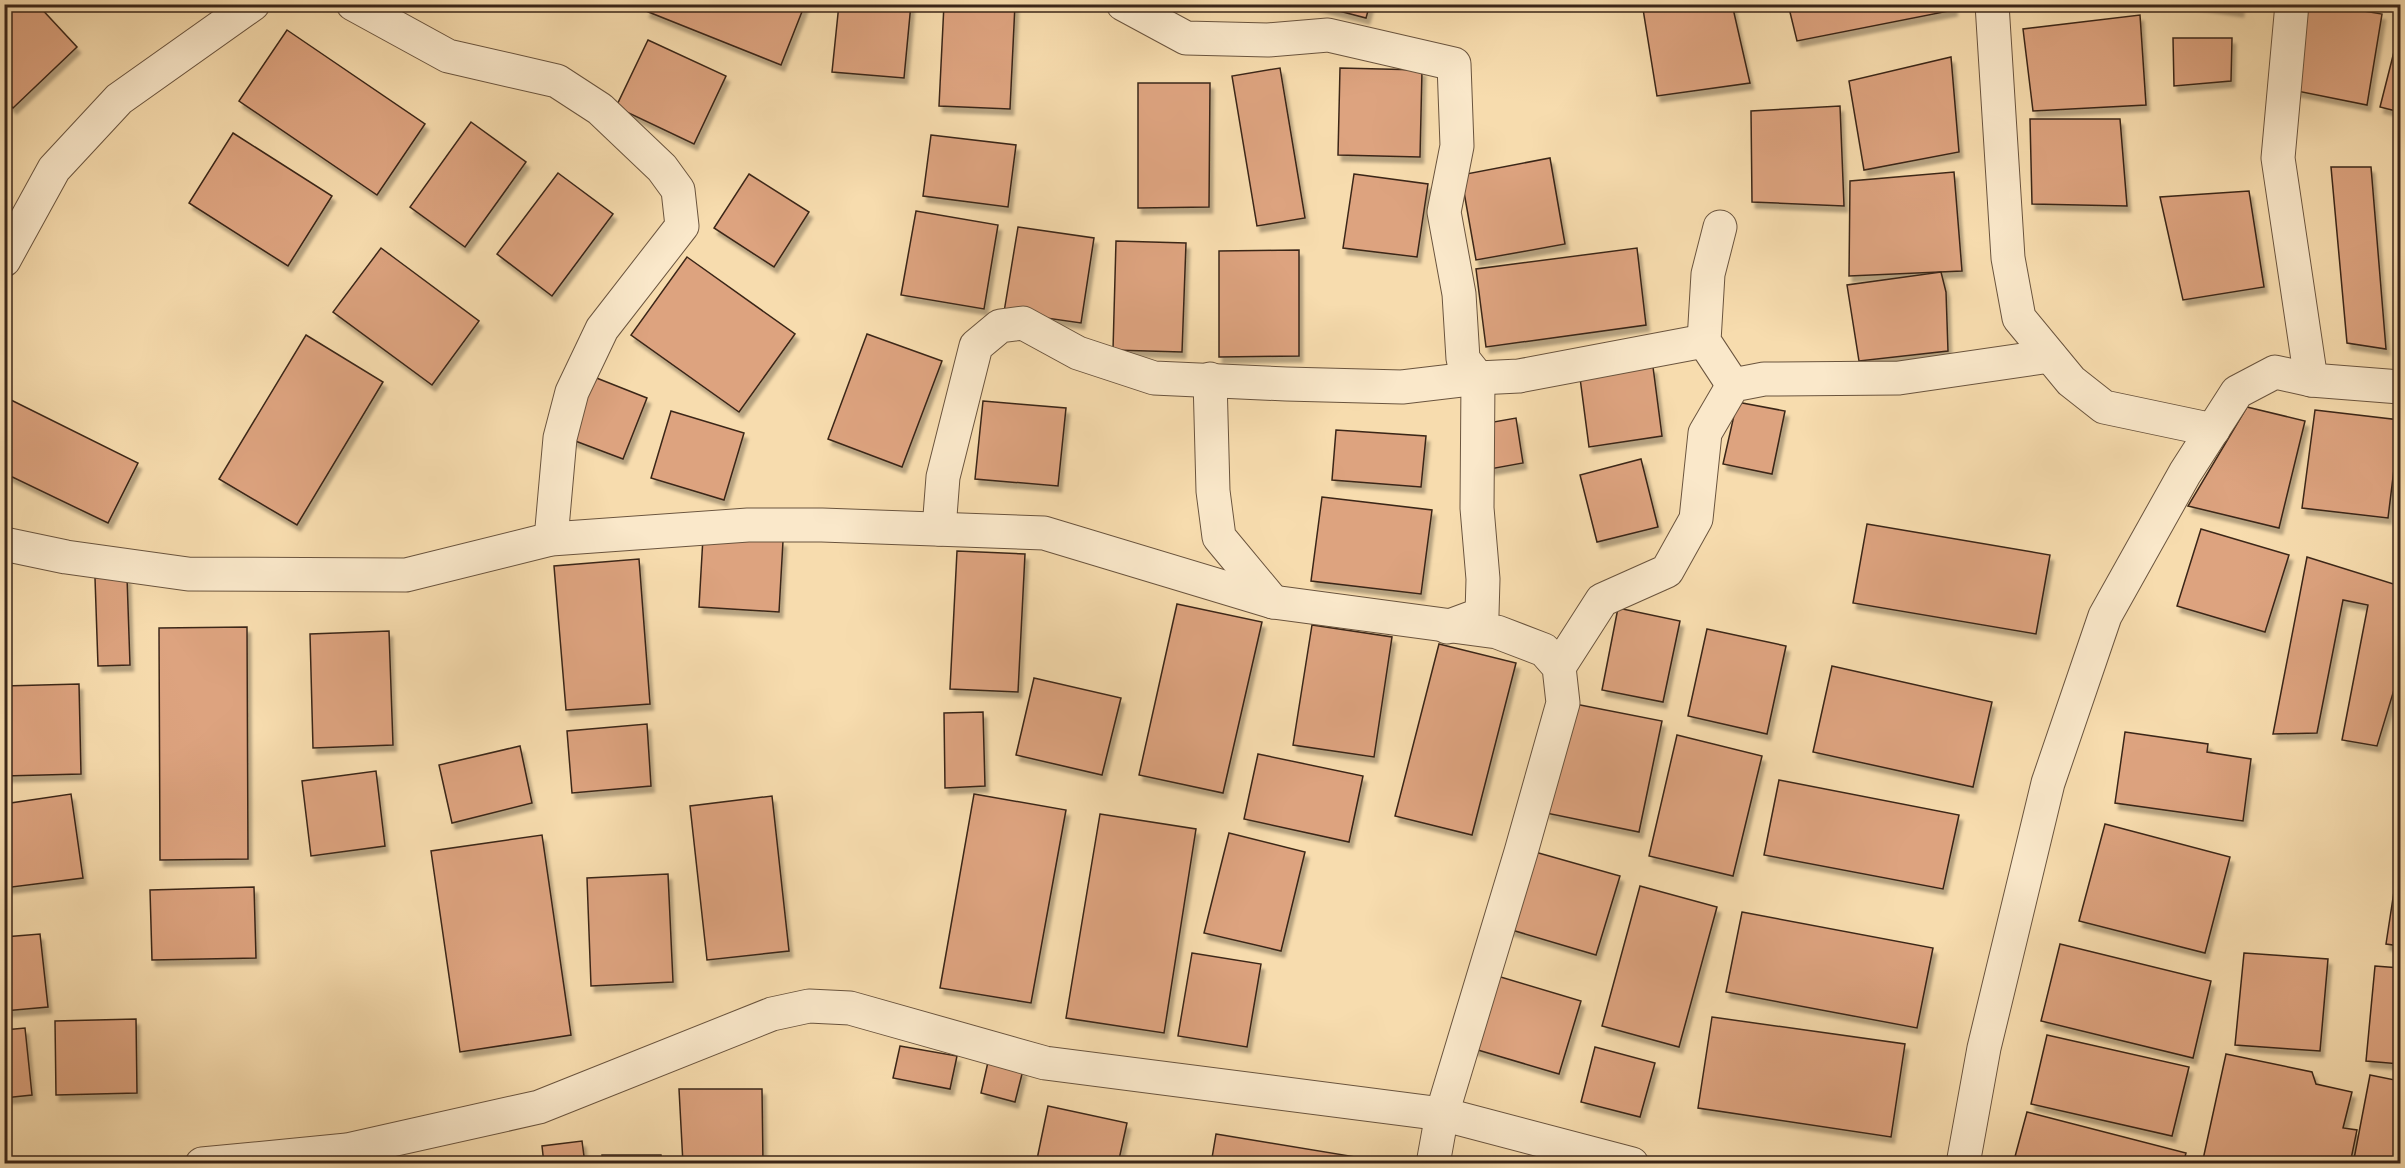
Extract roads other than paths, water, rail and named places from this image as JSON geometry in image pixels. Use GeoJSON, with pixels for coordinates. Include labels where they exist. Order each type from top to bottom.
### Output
{"type":"FeatureCollection","features":[{"type":"Feature","properties":{"kind":"street"},"geometry":{"type":"LineString","coordinates":[[4,260],[54,169],[119,99],[253,4]]}},
{"type":"Feature","properties":{"kind":"street"},"geometry":{"type":"LineString","coordinates":[[353,4],[448,56],[557,81],[600,109],[662,168],[678,190],[682,226],[602,329],[573,392],[560,438],[551,539]]}},
{"type":"Feature","properties":{"kind":"street"},"geometry":{"type":"LineString","coordinates":[[1123,4],[1186,38],[1268,40],[1328,35],[1454,64],[1457,146],[1444,212],[1459,294],[1463,359],[1478,378],[1477,508],[1483,579],[1482,614],[1447,627]]}},
{"type":"Feature","properties":{"kind":"street"},"geometry":{"type":"LineString","coordinates":[[1992,4],[2008,258],[2019,318],[2071,381],[2104,406],[2213,430]]}},
{"type":"Feature","properties":{"kind":"street"},"geometry":{"type":"LineString","coordinates":[[2292,4],[2278,158],[2312,380]]}},
{"type":"Feature","properties":{"kind":"street"},"geometry":{"type":"LineString","coordinates":[[1720,227],[1708,274],[1704,341],[1733,385]]}},
{"type":"Feature","properties":{"kind":"street"},"geometry":{"type":"LineString","coordinates":[[939,529],[944,477],[976,346],[1000,326],[1023,322],[1078,353],[1154,378],[1402,387],[1478,378],[1519,376],[1704,341]]}},
{"type":"Feature","properties":{"kind":"street"},"geometry":{"type":"LineString","coordinates":[[1559,668],[1602,600],[1667,571],[1696,519],[1706,433],[1733,385],[1764,379],[1899,378],[2050,356]]}},
{"type":"Feature","properties":{"kind":"street"},"geometry":{"type":"LineString","coordinates":[[1963,1164],[1984,1048],[2048,783],[2105,616],[2185,473],[2238,392],[2275,372],[2312,380],[2400,387]]}},
{"type":"Feature","properties":{"kind":"street"},"geometry":{"type":"LineString","coordinates":[[1210,380],[1213,491],[1219,537],[1273,602]]}},
{"type":"Feature","properties":{"kind":"street"},"geometry":{"type":"LineString","coordinates":[[4,544],[66,557],[188,574],[406,575],[551,539],[748,525],[822,525],[1044,533],[1273,602],[1497,632],[1544,650],[1559,668],[1563,703],[1442,1114],[1433,1164]]}},
{"type":"Feature","properties":{"kind":"street"},"geometry":{"type":"LineString","coordinates":[[202,1164],[348,1157],[539,1107],[772,1014],[809,1006],[850,1008],[1045,1063],[1442,1114],[1632,1164]]}}]}
